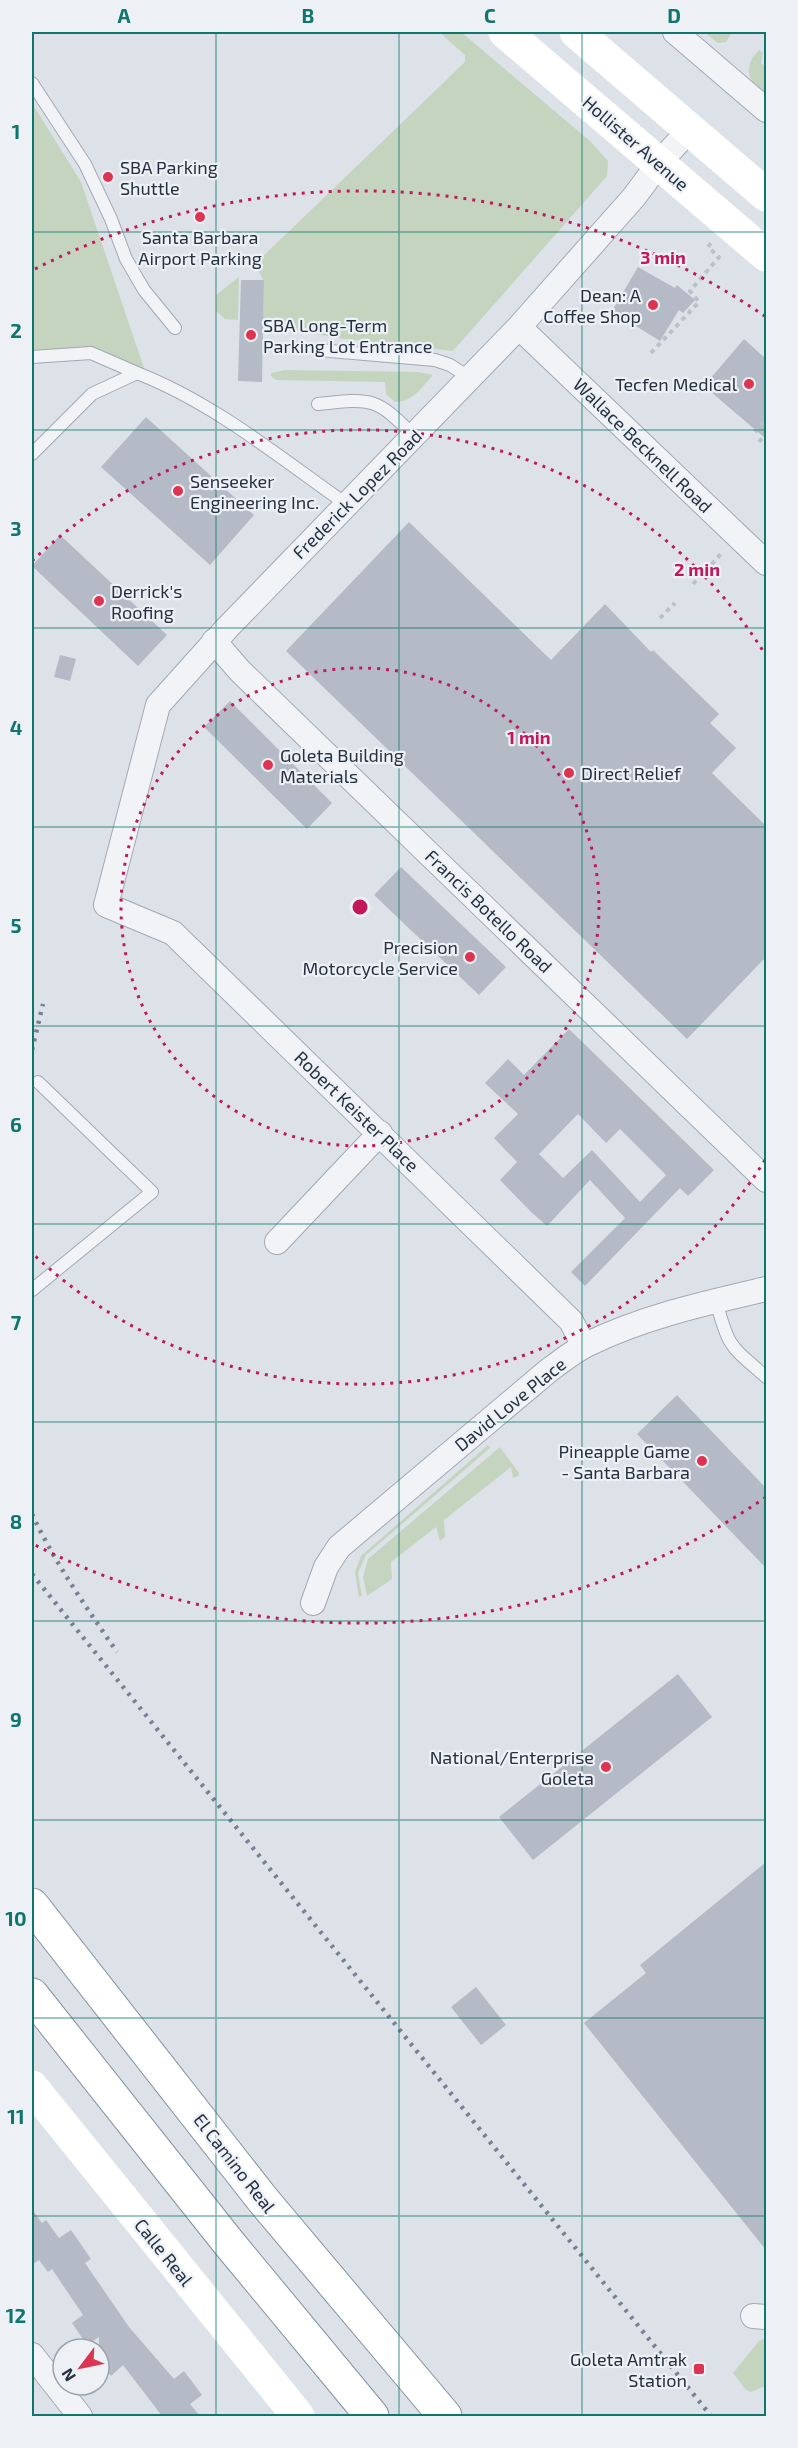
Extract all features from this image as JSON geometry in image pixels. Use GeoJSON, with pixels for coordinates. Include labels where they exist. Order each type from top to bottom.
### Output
{"type":"FeatureCollection","features":[{"type":"Feature","properties":{"kind":"main road","name":"Hollister Avenue"},"geometry":{"type":"LineString","coordinates":[[505,32],[660,162],[766,255]]}},
{"type":"Feature","properties":{"kind":"main road"},"geometry":{"type":"LineString","coordinates":[[576,32],[691,128],[766,195]]}},
{"type":"Feature","properties":{"kind":"main road","name":"El Camino Real"},"geometry":{"type":"LineString","coordinates":[[32,1905],[263,2200],[445,2416]]}},
{"type":"Feature","properties":{"kind":"main road"},"geometry":{"type":"LineString","coordinates":[[32,1995],[228,2242],[372,2416]]}},
{"type":"Feature","properties":{"kind":"main road","name":"Calle Real"},"geometry":{"type":"LineString","coordinates":[[32,2087],[298,2416]]}},
{"type":"Feature","properties":{"kind":"street"},"geometry":{"type":"LineString","coordinates":[[675,32],[766,110]]}},
{"type":"Feature","properties":{"kind":"street","name":"Frederick Lopez Road"},"geometry":{"type":"LineString","coordinates":[[106,905],[158,705],[214,641],[346,504],[415,437],[519,327],[634,197],[660,162],[691,128]]}},
{"type":"Feature","properties":{"kind":"street","name":"Wallace Becknell Road"},"geometry":{"type":"LineString","coordinates":[[519,327],[766,563]]}},
{"type":"Feature","properties":{"kind":"street","name":"Francis Botello Road"},"geometry":{"type":"LineString","coordinates":[[214,641],[248,679],[766,1180]]}},
{"type":"Feature","properties":{"kind":"street","name":"Robert Keister Place"},"geometry":{"type":"LineString","coordinates":[[106,905],[173,933],[571,1321],[584,1346]]}},
{"type":"Feature","properties":{"kind":"street"},"geometry":{"type":"LineString","coordinates":[[277,1242],[380,1133]]}},
{"type":"Feature","properties":{"kind":"street","name":"David Love Place"},"geometry":{"type":"LineString","coordinates":[[313,1603],[326,1567],[339,1547],[495,1413],[584,1346],[618,1330],[766,1289]]}},
{"type":"Feature","properties":{"kind":"street"},"geometry":{"type":"LineString","coordinates":[[32,2355],[80,2416]]}},
{"type":"Feature","properties":{"kind":"lane"},"geometry":{"type":"LineString","coordinates":[[32,83],[85,164],[111,219],[126,258],[144,290],[175,328]]}},
{"type":"Feature","properties":{"kind":"lane"},"geometry":{"type":"LineString","coordinates":[[318,350],[435,360],[450,365],[470,378]]}},
{"type":"Feature","properties":{"kind":"lane"},"geometry":{"type":"LineString","coordinates":[[32,357],[91,353],[168,385],[208,407],[346,504]]}},
{"type":"Feature","properties":{"kind":"lane"},"geometry":{"type":"LineString","coordinates":[[32,454],[92,394],[137,373]]}},
{"type":"Feature","properties":{"kind":"lane"},"geometry":{"type":"LineString","coordinates":[[318,404],[359,400],[374,402],[397,419],[415,437]]}},
{"type":"Feature","properties":{"kind":"lane"},"geometry":{"type":"LineString","coordinates":[[32,1290],[152,1192],[38,1082]]}},
{"type":"Feature","properties":{"kind":"lane"},"geometry":{"type":"LineString","coordinates":[[716,1301],[726,1340],[734,1350],[766,1376]]}},
{"type":"Feature","properties":{"kind":"path"},"geometry":{"type":"LineString","coordinates":[[651,353],[699,302],[690,291],[719,257],[708,247],[711,243]]}},
{"type":"Feature","properties":{"kind":"path"},"geometry":{"type":"LineString","coordinates":[[755,432],[766,418]]}},
{"type":"Feature","properties":{"kind":"path"},"geometry":{"type":"LineString","coordinates":[[759,442],[766,434]]}},
{"type":"Feature","properties":{"kind":"path"},"geometry":{"type":"LineString","coordinates":[[693,584],[724,551]]}},
{"type":"Feature","properties":{"kind":"path"},"geometry":{"type":"LineString","coordinates":[[660,618],[675,603]]}},
{"type":"Feature","properties":{"kind":"green space"},"geometry":{"type":"Polygon","coordinates":[[[439,32],[461,32],[590,141],[608,161],[607,176],[453,351],[337,338],[263,324],[264,281],[255,264],[465,62],[465,55],[439,32]]]}},
{"type":"Feature","properties":{"kind":"green space"},"geometry":{"type":"Polygon","coordinates":[[[704,32],[732,32],[726,42],[718,43],[704,32]]]}},
{"type":"Feature","properties":{"kind":"green space"},"geometry":{"type":"Polygon","coordinates":[[[759,50],[763,53],[761,63],[766,67],[766,96],[755,85],[749,74],[750,63],[759,50]]]}},
{"type":"Feature","properties":{"kind":"green space"},"geometry":{"type":"Polygon","coordinates":[[[32,103],[81,182],[145,371],[94,350],[32,355],[32,103]]]}},
{"type":"Feature","properties":{"kind":"green space"},"geometry":{"type":"Polygon","coordinates":[[[239,277],[238,320],[225,319],[216,311],[216,295],[239,277]]]}},
{"type":"Feature","properties":{"kind":"green space"},"geometry":{"type":"Polygon","coordinates":[[[285,370],[418,372],[433,375],[412,397],[395,402],[386,394],[385,382],[276,380],[271,376],[271,373],[285,370]]]}},
{"type":"Feature","properties":{"kind":"green space"},"geometry":{"type":"Polygon","coordinates":[[[488,1445],[490,1448],[366,1555],[358,1573],[362,1596],[359,1597],[355,1572],[361,1556],[488,1445]]]}},
{"type":"Feature","properties":{"kind":"green space"},"geometry":{"type":"Polygon","coordinates":[[[500,1447],[519,1473],[518,1476],[513,1478],[511,1467],[444,1520],[445,1537],[440,1541],[436,1527],[391,1562],[392,1579],[367,1596],[363,1577],[368,1559],[500,1447]]]}},
{"type":"Feature","properties":{"kind":"green space"},"geometry":{"type":"Polygon","coordinates":[[[766,2340],[766,2386],[751,2392],[746,2390],[733,2373],[759,2341],[766,2340]]]}},
{"type":"Feature","properties":{"kind":"building","name":"Dean: A Coffee Shop"},"geometry":{"type":"Polygon","coordinates":[[[638,267],[675,288],[677,285],[695,300],[683,313],[679,310],[660,341],[612,311],[638,267]]]}},
{"type":"Feature","properties":{"kind":"building","name":"SBA Long-Term Parking Lot Entrance"},"geometry":{"type":"Polygon","coordinates":[[[241,280],[264,280],[262,382],[238,381],[241,280]]]}},
{"type":"Feature","properties":{"kind":"building"},"geometry":{"type":"Polygon","coordinates":[[[744,339],[766,359],[766,439],[704,386],[744,339]]]}},
{"type":"Feature","properties":{"kind":"building"},"geometry":{"type":"Polygon","coordinates":[[[146,417],[254,515],[210,565],[101,467],[146,417]]]}},
{"type":"Feature","properties":{"kind":"building"},"geometry":{"type":"Polygon","coordinates":[[[409,522],[551,660],[605,604],[651,652],[653,650],[719,714],[710,723],[736,748],[712,773],[766,826],[766,957],[687,1039],[286,651],[409,522]]]}},
{"type":"Feature","properties":{"kind":"building"},"geometry":{"type":"Polygon","coordinates":[[[60,535],[167,635],[138,666],[32,566],[60,535]]]}},
{"type":"Feature","properties":{"kind":"building"},"geometry":{"type":"Polygon","coordinates":[[[60,655],[76,659],[70,681],[54,677],[60,655]]]}},
{"type":"Feature","properties":{"kind":"building","name":"Goleta Building Materials"},"geometry":{"type":"Polygon","coordinates":[[[230,701],[332,803],[307,829],[204,727],[230,701]]]}},
{"type":"Feature","properties":{"kind":"building"},"geometry":{"type":"Polygon","coordinates":[[[401,867],[506,967],[479,995],[374,895],[401,867]]]}},
{"type":"Feature","properties":{"kind":"building"},"geometry":{"type":"Polygon","coordinates":[[[569,1029],[714,1170],[688,1196],[680,1188],[585,1286],[571,1272],[625,1218],[590,1180],[547,1226],[500,1180],[517,1162],[494,1138],[518,1114],[485,1083],[508,1059],[524,1075],[569,1029]],[[578,1114],[539,1154],[563,1178],[592,1150],[640,1202],[666,1175],[620,1129],[606,1143],[578,1114]]]}},
{"type":"Feature","properties":{"kind":"building","name":"Pineapple Game - Santa Barbara"},"geometry":{"type":"Polygon","coordinates":[[[677,1395],[766,1488],[766,1568],[637,1434],[677,1395]]]}},
{"type":"Feature","properties":{"kind":"building","name":"National/Enterprise Goleta"},"geometry":{"type":"Polygon","coordinates":[[[678,1674],[712,1717],[533,1860],[499,1817],[678,1674]]]}},
{"type":"Feature","properties":{"kind":"building"},"geometry":{"type":"Polygon","coordinates":[[[766,1862],[766,2250],[584,2023],[646,1973],[640,1965],[766,1862]]]}},
{"type":"Feature","properties":{"kind":"building"},"geometry":{"type":"Polygon","coordinates":[[[476,1987],[506,2025],[481,2045],[451,2007],[476,1987]]]}},
{"type":"Feature","properties":{"kind":"building"},"geometry":{"type":"Polygon","coordinates":[[[32,2209],[42,2223],[46,2220],[59,2238],[71,2230],[91,2259],[85,2263],[129,2327],[174,2379],[184,2371],[202,2395],[190,2404],[200,2416],[162,2416],[123,2365],[111,2376],[111,2337],[82,2337],[72,2323],[83,2315],[52,2269],[48,2272],[39,2260],[32,2265],[32,2209]]]}},
{"type":"Feature","properties":{"kind":"railway"},"geometry":{"type":"LineString","coordinates":[[32,1050],[43,1004]]}},
{"type":"Feature","properties":{"kind":"railway"},"geometry":{"type":"LineString","coordinates":[[32,1514],[61,1567],[117,1652]]}},
{"type":"Feature","properties":{"kind":"railway"},"geometry":{"type":"LineString","coordinates":[[32,1574],[711,2416]]}},
{"type":"Feature","properties":{"kind":"place","name":"SBA Parking Shuttle"},"geometry":{"type":"Point","coordinates":[108,177]}},
{"type":"Feature","properties":{"kind":"place","name":"Santa Barbara Airport Parking"},"geometry":{"type":"Point","coordinates":[200,217]}},
{"type":"Feature","properties":{"kind":"place","name":"Dean: A Coffee Shop"},"geometry":{"type":"Point","coordinates":[653,305]}},
{"type":"Feature","properties":{"kind":"place","name":"SBA Long-Term Parking Lot Entrance"},"geometry":{"type":"Point","coordinates":[251,335]}},
{"type":"Feature","properties":{"kind":"place","name":"Tecfen Medical"},"geometry":{"type":"Point","coordinates":[749,384]}},
{"type":"Feature","properties":{"kind":"place","name":"Senseeker Engineering Inc."},"geometry":{"type":"Point","coordinates":[178,491]}},
{"type":"Feature","properties":{"kind":"place","name":"Derrick's Roofing"},"geometry":{"type":"Point","coordinates":[99,601]}},
{"type":"Feature","properties":{"kind":"place","name":"Goleta Building Materials"},"geometry":{"type":"Point","coordinates":[268,765]}},
{"type":"Feature","properties":{"kind":"place","name":"Direct Relief"},"geometry":{"type":"Point","coordinates":[569,773]}},
{"type":"Feature","properties":{"kind":"place","name":"Precision Motorcycle Service"},"geometry":{"type":"Point","coordinates":[470,957]}},
{"type":"Feature","properties":{"kind":"place","name":"Pineapple Game - Santa Barbara"},"geometry":{"type":"Point","coordinates":[702,1461]}},
{"type":"Feature","properties":{"kind":"place","name":"National/Enterprise Goleta"},"geometry":{"type":"Point","coordinates":[606,1767]}},
{"type":"Feature","properties":{"kind":"place","name":"Goleta Amtrak Station"},"geometry":{"type":"Point","coordinates":[699,2369]}}]}
